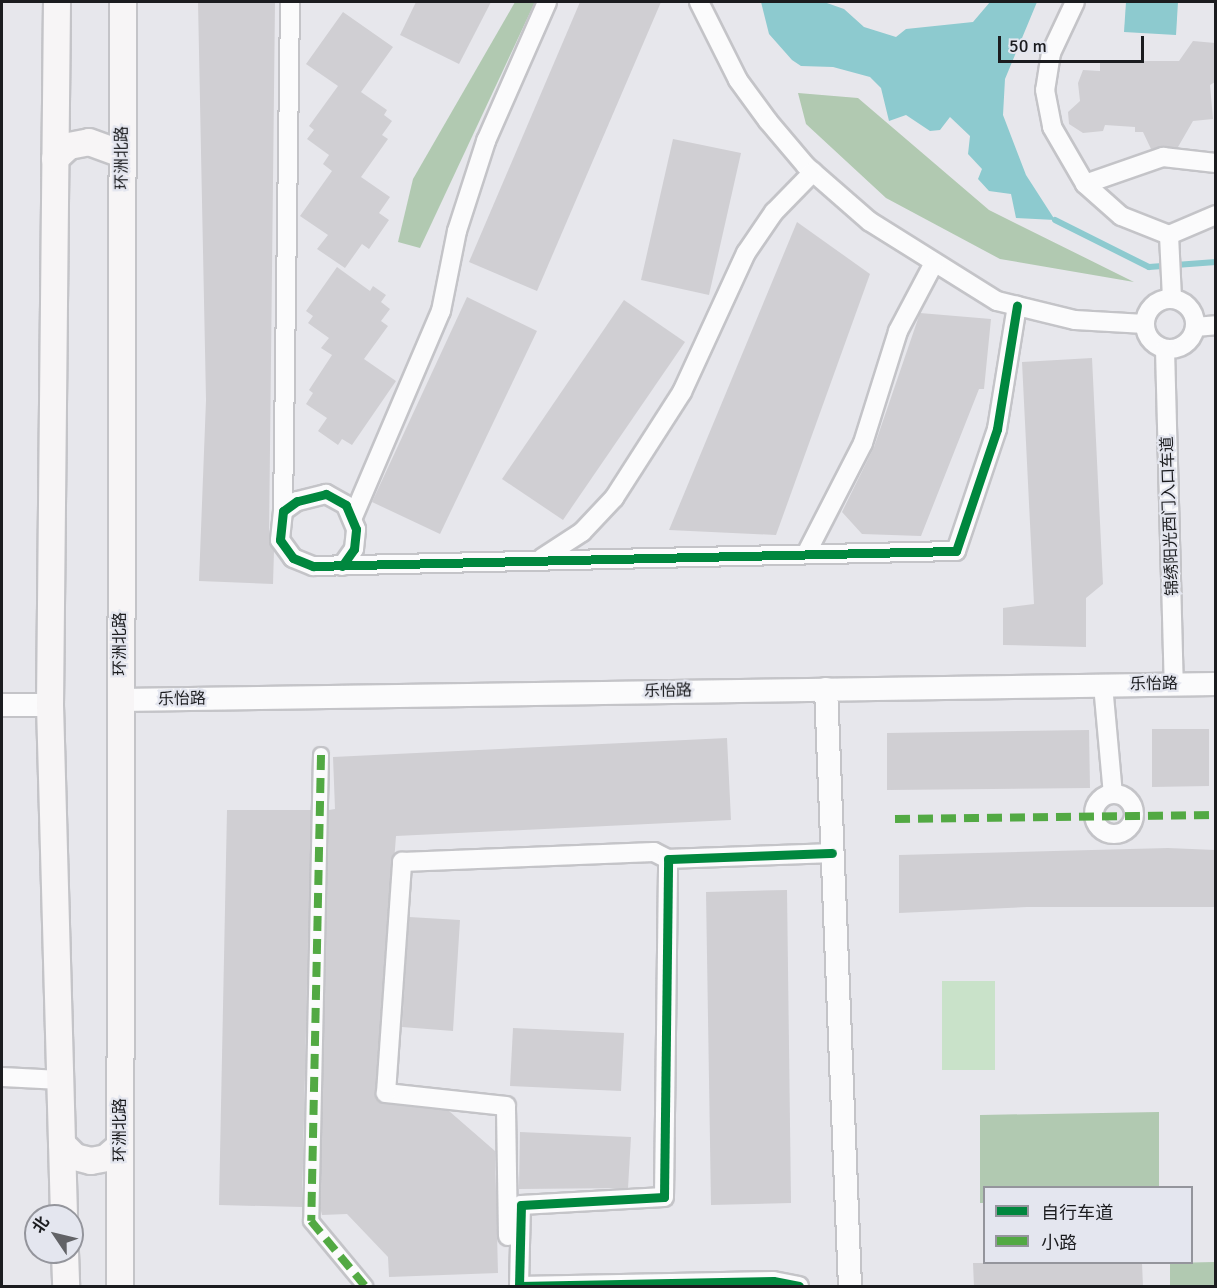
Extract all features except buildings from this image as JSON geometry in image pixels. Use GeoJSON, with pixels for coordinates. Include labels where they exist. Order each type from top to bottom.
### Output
{"type":"FeatureCollection","features":[{"type":"Feature","properties":{"kind":"main road"},"geometry":{"type":"LineString","coordinates":[[57,2],[50,705],[64,1204]]}},
{"type":"Feature","properties":{"kind":"main road","name":"环洲北路"},"geometry":{"type":"LineString","coordinates":[[120,1287],[123,2]]}},
{"type":"Feature","properties":{"kind":"main road"},"geometry":{"type":"LineString","coordinates":[[56,159],[69,146],[89,142],[122,154]]}},
{"type":"Feature","properties":{"kind":"main road"},"geometry":{"type":"LineString","coordinates":[[62,1144],[75,1157],[91,1161],[106,1158],[120,1146]]}},
{"type":"Feature","properties":{"kind":"main road"},"geometry":{"type":"LineString","coordinates":[[65,1264],[66,1287]]}},
{"type":"Feature","properties":{"kind":"street"},"geometry":{"type":"LineString","coordinates":[[290,2],[283,512],[280,540],[293,558],[314,566],[342,566],[542,558],[720,559],[807,554],[956,551],[997,429],[1017,306]]}},
{"type":"Feature","properties":{"kind":"street"},"geometry":{"type":"LineString","coordinates":[[342,566],[354,549],[353,518],[441,311],[457,231],[486,141],[547,2]]}},
{"type":"Feature","properties":{"kind":"street"},"geometry":{"type":"LineString","coordinates":[[699,2],[738,80],[813,172],[869,221],[997,301],[1107,325],[1145,324]]}},
{"type":"Feature","properties":{"kind":"street"},"geometry":{"type":"LineString","coordinates":[[1075,2],[1051,53],[1045,90],[1052,127],[1085,184],[1120,216],[1169,235],[1215,215]]}},
{"type":"Feature","properties":{"kind":"street"},"geometry":{"type":"LineString","coordinates":[[1085,184],[1164,157],[1215,163]]}},
{"type":"Feature","properties":{"kind":"street"},"geometry":{"type":"LineString","coordinates":[[542,558],[582,532],[614,498],[682,392],[746,252],[774,212],[813,172]]}},
{"type":"Feature","properties":{"kind":"street"},"geometry":{"type":"LineString","coordinates":[[1169,235],[1172,299]]}},
{"type":"Feature","properties":{"kind":"street"},"geometry":{"type":"LineString","coordinates":[[807,554],[863,442],[898,331],[934,263]]}},
{"type":"Feature","properties":{"kind":"street"},"geometry":{"type":"LineString","coordinates":[[1172,299],[1192,311],[1196,327],[1189,342],[1166,349],[1151,340],[1145,324],[1151,308],[1172,299]]}},
{"type":"Feature","properties":{"kind":"street"},"geometry":{"type":"LineString","coordinates":[[1196,327],[1215,325]]}},
{"type":"Feature","properties":{"kind":"street","name":"锦绣阳光西门入口车道"},"geometry":{"type":"LineString","coordinates":[[1166,349],[1174,684]]}},
{"type":"Feature","properties":{"kind":"street"},"geometry":{"type":"LineString","coordinates":[[283,512],[297,501],[326,494],[346,505],[353,518]]}},
{"type":"Feature","properties":{"kind":"street","name":"乐怡路"},"geometry":{"type":"LineString","coordinates":[[120,700],[1215,684]]}},
{"type":"Feature","properties":{"kind":"street"},"geometry":{"type":"LineString","coordinates":[[1103,685],[1113,794]]}},
{"type":"Feature","properties":{"kind":"street"},"geometry":{"type":"LineString","coordinates":[[826,689],[850,1287]]}},
{"type":"Feature","properties":{"kind":"street"},"geometry":{"type":"LineString","coordinates":[[2,705],[50,705]]}},
{"type":"Feature","properties":{"kind":"street"},"geometry":{"type":"LineString","coordinates":[[321,755],[311,1221],[365,1287]]}},
{"type":"Feature","properties":{"kind":"street"},"geometry":{"type":"LineString","coordinates":[[799,1287],[772,1284],[511,1287],[506,1106],[386,1093],[402,862],[654,852],[668,859],[832,853]]}},
{"type":"Feature","properties":{"kind":"street"},"geometry":{"type":"LineString","coordinates":[[519,1286],[521,1205],[664,1197],[668,859]]}},
{"type":"Feature","properties":{"kind":"street"},"geometry":{"type":"LineString","coordinates":[[2,1077],[61,1080]]}},
{"type":"Feature","properties":{"kind":"green space"},"geometry":{"type":"Polygon","coordinates":[[[515,2],[535,2],[420,248],[398,242],[413,179],[515,2]]]}},
{"type":"Feature","properties":{"kind":"green space"},"geometry":{"type":"Polygon","coordinates":[[[798,93],[858,98],[989,210],[1134,282],[1000,259],[886,198],[806,124],[798,93]]]}},
{"type":"Feature","properties":{"kind":"green space"},"geometry":{"type":"Polygon","coordinates":[[[942,981],[995,981],[995,1070],[942,1070],[942,981]]]}},
{"type":"Feature","properties":{"kind":"green space"},"geometry":{"type":"Polygon","coordinates":[[[1159,1112],[1159,1186],[983,1186],[983,1203],[980,1203],[980,1115],[1159,1112]]]}},
{"type":"Feature","properties":{"kind":"green space"},"geometry":{"type":"Polygon","coordinates":[[[1214,1262],[1215,1286],[1170,1286],[1170,1264],[1214,1262]]]}},
{"type":"Feature","properties":{"kind":"water"},"geometry":{"type":"Polygon","coordinates":[[[761,2],[824,2],[844,9],[864,27],[896,37],[906,29],[973,22],[990,2],[1037,2],[1005,79],[1003,115],[1026,175],[1055,220],[1016,218],[1011,194],[989,191],[978,179],[982,169],[968,154],[970,136],[950,117],[940,130],[930,131],[906,115],[889,121],[881,88],[870,77],[833,67],[801,66],[792,60],[769,34],[761,2]]]}},
{"type":"Feature","properties":{"kind":"water"},"geometry":{"type":"Polygon","coordinates":[[[1126,2],[1178,2],[1176,35],[1124,32],[1126,2]]]}},
{"type":"Feature","properties":{"kind":"waterway"},"geometry":{"type":"LineString","coordinates":[[1055,220],[1149,267],[1216,262]]}},
{"type":"Feature","properties":{"kind":"marked path"},"geometry":{"type":"LineString","coordinates":[[321,755],[311,1221],[365,1286]]}},
{"type":"Feature","properties":{"kind":"marked path"},"geometry":{"type":"LineString","coordinates":[[895,819],[1216,815]]}},
{"type":"Feature","properties":{"kind":"cycle path"},"geometry":{"type":"LineString","coordinates":[[342,566],[354,549],[356,529],[346,505],[326,494],[297,501],[283,511],[280,540],[293,558],[313,566],[956,551],[997,429],[1017,306]]}},
{"type":"Feature","properties":{"kind":"cycle path"},"geometry":{"type":"LineString","coordinates":[[799,1286],[773,1281],[519,1286],[521,1205],[664,1197],[668,859],[832,853]]}}]}
